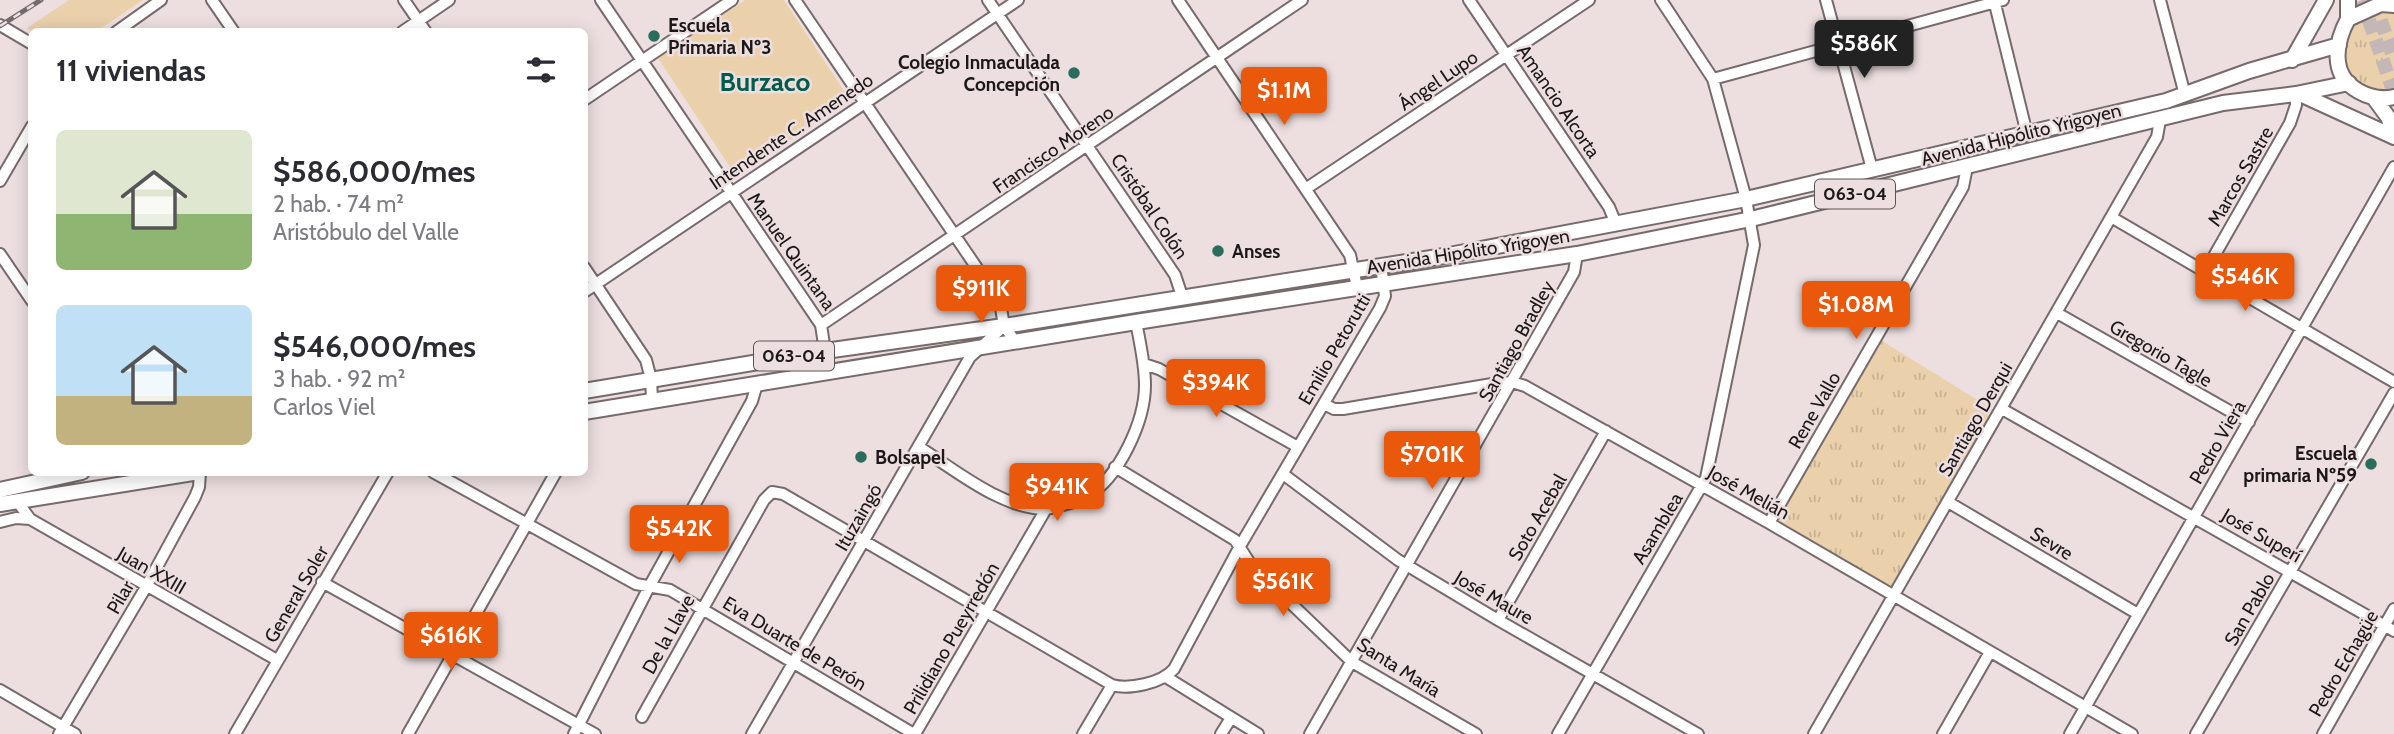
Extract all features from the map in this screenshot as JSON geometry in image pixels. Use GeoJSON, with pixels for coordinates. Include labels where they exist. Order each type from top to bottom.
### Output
{"type":"FeatureCollection","features":[{"type":"Feature","properties":{"kind":"main road"},"geometry":{"type":"LineString","coordinates":[[2292,60],[2326,0]]}},
{"type":"Feature","properties":{"kind":"main road"},"geometry":{"type":"LineString","coordinates":[[2348,0],[2348,19],[2339,45],[2338,64],[2343,76],[2360,93],[2374,98],[2394,97]]}},
{"type":"Feature","properties":{"kind":"main road"},"geometry":{"type":"LineString","coordinates":[[2348,19],[2381,4],[2394,5]]}},
{"type":"Feature","properties":{"kind":"main road","name":"Avenida Hipólito Yrigoyen"},"geometry":{"type":"LineString","coordinates":[[588,390],[1381,265],[1746,199],[2185,95],[2249,71],[2339,45]]}},
{"type":"Feature","properties":{"kind":"main road","name":"Avenida Hipólito Yrigoyen"},"geometry":{"type":"LineString","coordinates":[[588,411],[1015,341],[1577,254],[1751,219],[2223,103],[2298,94],[2349,83]]}},
{"type":"Feature","properties":{"kind":"main road"},"geometry":{"type":"LineString","coordinates":[[2298,94],[2394,135]]}},
{"type":"Feature","properties":{"kind":"main road"},"geometry":{"type":"LineString","coordinates":[[2374,98],[2388,117],[2394,135]]}},
{"type":"Feature","properties":{"kind":"main road"},"geometry":{"type":"LineString","coordinates":[[0,489],[63,476]]}},
{"type":"Feature","properties":{"kind":"main road"},"geometry":{"type":"LineString","coordinates":[[0,504],[139,477]]}},
{"type":"Feature","properties":{"kind":"street"},"geometry":{"type":"LineString","coordinates":[[122,28],[161,0]]}},
{"type":"Feature","properties":{"kind":"street"},"geometry":{"type":"LineString","coordinates":[[212,0],[231,28]]}},
{"type":"Feature","properties":{"kind":"street"},"geometry":{"type":"LineString","coordinates":[[404,0],[423,28]]}},
{"type":"Feature","properties":{"kind":"street"},"geometry":{"type":"LineString","coordinates":[[408,28],[449,0]]}},
{"type":"Feature","properties":{"kind":"street","name":"Manuel Quintana"},"geometry":{"type":"LineString","coordinates":[[601,0],[821,325],[825,351]]}},
{"type":"Feature","properties":{"kind":"street"},"geometry":{"type":"LineString","coordinates":[[588,97],[732,0]]}},
{"type":"Feature","properties":{"kind":"street"},"geometry":{"type":"LineString","coordinates":[[795,0],[1000,302],[1004,326],[1015,341]]}},
{"type":"Feature","properties":{"kind":"street","name":"Cristóbal Colón"},"geometry":{"type":"LineString","coordinates":[[988,0],[1175,275],[1182,296]]}},
{"type":"Feature","properties":{"kind":"street","name":"Intendente C. Amenedo"},"geometry":{"type":"LineString","coordinates":[[588,289],[1018,0]]}},
{"type":"Feature","properties":{"kind":"street"},"geometry":{"type":"LineString","coordinates":[[1178,0],[1350,255],[1357,287]]}},
{"type":"Feature","properties":{"kind":"street","name":"Francisco Moreno"},"geometry":{"type":"LineString","coordinates":[[821,325],[1302,0]]}},
{"type":"Feature","properties":{"kind":"street","name":"Amancio Alcorta"},"geometry":{"type":"LineString","coordinates":[[1469,0],[1609,207],[1616,224]]}},
{"type":"Feature","properties":{"kind":"street","name":"Ángel Lupo"},"geometry":{"type":"LineString","coordinates":[[1307,188],[1589,0]]}},
{"type":"Feature","properties":{"kind":"street","name":"Asamblea"},"geometry":{"type":"LineString","coordinates":[[1558,734],[1702,486],[1711,462],[1754,245],[1751,219],[1713,79],[1661,0]]}},
{"type":"Feature","properties":{"kind":"street"},"geometry":{"type":"LineString","coordinates":[[1826,0],[1872,169]]}},
{"type":"Feature","properties":{"kind":"street"},"geometry":{"type":"LineString","coordinates":[[2160,0],[2185,95]]}},
{"type":"Feature","properties":{"kind":"street"},"geometry":{"type":"LineString","coordinates":[[1713,79],[1997,1],[2027,134]]}},
{"type":"Feature","properties":{"kind":"street"},"geometry":{"type":"LineString","coordinates":[[0,25],[28,42]]}},
{"type":"Feature","properties":{"kind":"street","name":"Marcos Sastre"},"geometry":{"type":"LineString","coordinates":[[2205,272],[2290,123],[2298,94]]}},
{"type":"Feature","properties":{"kind":"street","name":"Santiago Derqui"},"geometry":{"type":"LineString","coordinates":[[1814,734],[2157,136],[2160,120]]}},
{"type":"Feature","properties":{"kind":"street"},"geometry":{"type":"LineString","coordinates":[[0,181],[28,133]]}},
{"type":"Feature","properties":{"kind":"street","name":"Rene Vallo"},"geometry":{"type":"LineString","coordinates":[[1769,523],[1963,187],[1968,167]]}},
{"type":"Feature","properties":{"kind":"street","name":"Pedro Viera"},"geometry":{"type":"LineString","coordinates":[[2070,734],[2394,167]]}},
{"type":"Feature","properties":{"kind":"street"},"geometry":{"type":"LineString","coordinates":[[2111,217],[2394,382]]}},
{"type":"Feature","properties":{"kind":"street"},"geometry":{"type":"LineString","coordinates":[[0,254],[28,295]]}},
{"type":"Feature","properties":{"kind":"street","name":"Santiago Bradley"},"geometry":{"type":"LineString","coordinates":[[1310,734],[1513,382],[1574,272],[1577,254]]}},
{"type":"Feature","properties":{"kind":"street","name":"Emilio Petorutti"},"geometry":{"type":"LineString","coordinates":[[1166,677],[1174,669],[1240,546],[1380,308],[1385,296],[1381,265]]}},
{"type":"Feature","properties":{"kind":"street"},"geometry":{"type":"LineString","coordinates":[[588,273],[646,360],[652,400]]}},
{"type":"Feature","properties":{"kind":"street"},"geometry":{"type":"LineString","coordinates":[[21,285],[28,281]]}},
{"type":"Feature","properties":{"kind":"street","name":"Gregorio Tagle"},"geometry":{"type":"LineString","coordinates":[[2057,313],[2249,422]]}},
{"type":"Feature","properties":{"kind":"street"},"geometry":{"type":"LineString","coordinates":[[919,447],[1006,500],[1033,509],[1046,509],[1088,495],[1105,482],[1127,449],[1140,418],[1144,402],[1144,364],[1136,322]]}},
{"type":"Feature","properties":{"kind":"street","name":"Ituzaingó"},"geometry":{"type":"LineString","coordinates":[[752,734],[977,349],[1004,326]]}},
{"type":"Feature","properties":{"kind":"street"},"geometry":{"type":"LineString","coordinates":[[1144,364],[1159,369],[1298,447]]}},
{"type":"Feature","properties":{"kind":"street"},"geometry":{"type":"LineString","coordinates":[[1324,404],[1334,409],[1343,409],[1513,382]]}},
{"type":"Feature","properties":{"kind":"street","name":"José Melián"},"geometry":{"type":"LineString","coordinates":[[1513,382],[1525,386],[1769,523],[2132,734]]}},
{"type":"Feature","properties":{"kind":"street"},"geometry":{"type":"LineString","coordinates":[[576,730],[649,587],[752,401],[757,384]]}},
{"type":"Feature","properties":{"kind":"street","name":"San Pablo"},"geometry":{"type":"LineString","coordinates":[[2196,734],[2394,393]]}},
{"type":"Feature","properties":{"kind":"street","name":"José Superí"},"geometry":{"type":"LineString","coordinates":[[2002,409],[2389,629]]}},
{"type":"Feature","properties":{"kind":"street","name":"Soto Acebal"},"geometry":{"type":"LineString","coordinates":[[1498,620],[1606,431]]}},
{"type":"Feature","properties":{"kind":"street","name":"Santa María"},"geometry":{"type":"LineString","coordinates":[[1115,467],[1230,536],[1240,546],[1251,565],[1352,662],[1476,734]]}},
{"type":"Feature","properties":{"kind":"street","name":"José Maure"},"geometry":{"type":"LineString","coordinates":[[1283,474],[1407,566],[1698,734]]}},
{"type":"Feature","properties":{"kind":"street","name":"Pilar"},"geometry":{"type":"LineString","coordinates":[[61,731],[146,587],[195,497],[199,476]]}},
{"type":"Feature","properties":{"kind":"street","name":"General Soler"},"geometry":{"type":"LineString","coordinates":[[234,734],[386,476]]}},
{"type":"Feature","properties":{"kind":"street","name":"Eva Duarte de Perón"},"geometry":{"type":"LineString","coordinates":[[440,476],[636,584],[665,588],[702,608],[915,734]]}},
{"type":"Feature","properties":{"kind":"street"},"geometry":{"type":"LineString","coordinates":[[408,734],[554,476]]}},
{"type":"Feature","properties":{"kind":"street","name":"De la Llave"},"geometry":{"type":"LineString","coordinates":[[642,717],[702,608],[772,492],[783,494],[865,540]]}},
{"type":"Feature","properties":{"kind":"street","name":"Juan XXIII"},"geometry":{"type":"LineString","coordinates":[[17,501],[30,519],[278,660]]}},
{"type":"Feature","properties":{"kind":"street","name":"Sevre"},"geometry":{"type":"LineString","coordinates":[[1948,502],[2138,614]]}},
{"type":"Feature","properties":{"kind":"street","name":"Prilidiano Pueyrredón"},"geometry":{"type":"LineString","coordinates":[[915,734],[1046,509]]}},
{"type":"Feature","properties":{"kind":"street"},"geometry":{"type":"LineString","coordinates":[[0,510],[0,522],[16,518],[30,519]]}},
{"type":"Feature","properties":{"kind":"street"},"geometry":{"type":"LineString","coordinates":[[865,540],[1112,685],[1119,687],[1166,677],[1258,734]]}},
{"type":"Feature","properties":{"kind":"street"},"geometry":{"type":"LineString","coordinates":[[322,582],[452,655],[576,730],[595,734]]}},
{"type":"Feature","properties":{"kind":"street","name":"Pedro Echagüe"},"geometry":{"type":"LineString","coordinates":[[2323,734],[2389,629],[2394,609]]}},
{"type":"Feature","properties":{"kind":"street"},"geometry":{"type":"LineString","coordinates":[[1943,734],[1990,652]]}},
{"type":"Feature","properties":{"kind":"street"},"geometry":{"type":"LineString","coordinates":[[1083,734],[1112,685]]}},
{"type":"Feature","properties":{"kind":"street"},"geometry":{"type":"LineString","coordinates":[[0,690],[61,731],[75,734]]}},
{"type":"Feature","properties":{"kind":"street"},"geometry":{"type":"LineString","coordinates":[[1221,734],[1231,718]]}},
{"type":"Feature","properties":{"kind":"green space"},"geometry":{"type":"Polygon","coordinates":[[[69,0],[143,0],[101,28],[27,28],[69,0]]]}},
{"type":"Feature","properties":{"kind":"green space"},"geometry":{"type":"Polygon","coordinates":[[[745,0],[784,0],[850,100],[736,176],[658,58],[745,0]]]}},
{"type":"Feature","properties":{"kind":"green space"},"geometry":{"type":"Polygon","coordinates":[[[2394,9],[2394,93],[2370,90],[2357,83],[2349,74],[2345,64],[2346,40],[2357,20],[2367,13],[2394,9]]]}},
{"type":"Feature","properties":{"kind":"green space"},"geometry":{"type":"Polygon","coordinates":[[[1882,341],[1994,410],[1894,585],[1886,586],[1777,522],[1882,341]]]}},
{"type":"Feature","properties":{"kind":"tunnel"},"geometry":{"type":"LineString","coordinates":[[2362,0],[2394,93]]}},
{"type":"Feature","properties":{"kind":"tunnel"},"geometry":{"type":"LineString","coordinates":[[2374,0],[2394,59]]}},
{"type":"Feature","properties":{"kind":"railway"},"geometry":{"type":"LineString","coordinates":[[0,26],[41,0]]}},
{"type":"Feature","properties":{"kind":"place","name":"Escuela Primaria Nº3"},"geometry":{"type":"Point","coordinates":[654,36]}},
{"type":"Feature","properties":{"kind":"place","name":"Colegio Inmaculada Concepción"},"geometry":{"type":"Point","coordinates":[1074,73]}},
{"type":"Feature","properties":{"kind":"place","name":"Anses"},"geometry":{"type":"Point","coordinates":[1218,251]}},
{"type":"Feature","properties":{"kind":"place","name":"Bolsapel"},"geometry":{"type":"Point","coordinates":[861,457]}},
{"type":"Feature","properties":{"kind":"place","name":"Escuela primaria Nº59"},"geometry":{"type":"Point","coordinates":[2371,464]}},
{"type":"Feature","properties":{"kind":"district","name":"Burzaco"},"geometry":{"type":"Point","coordinates":[765,82]}}]}
